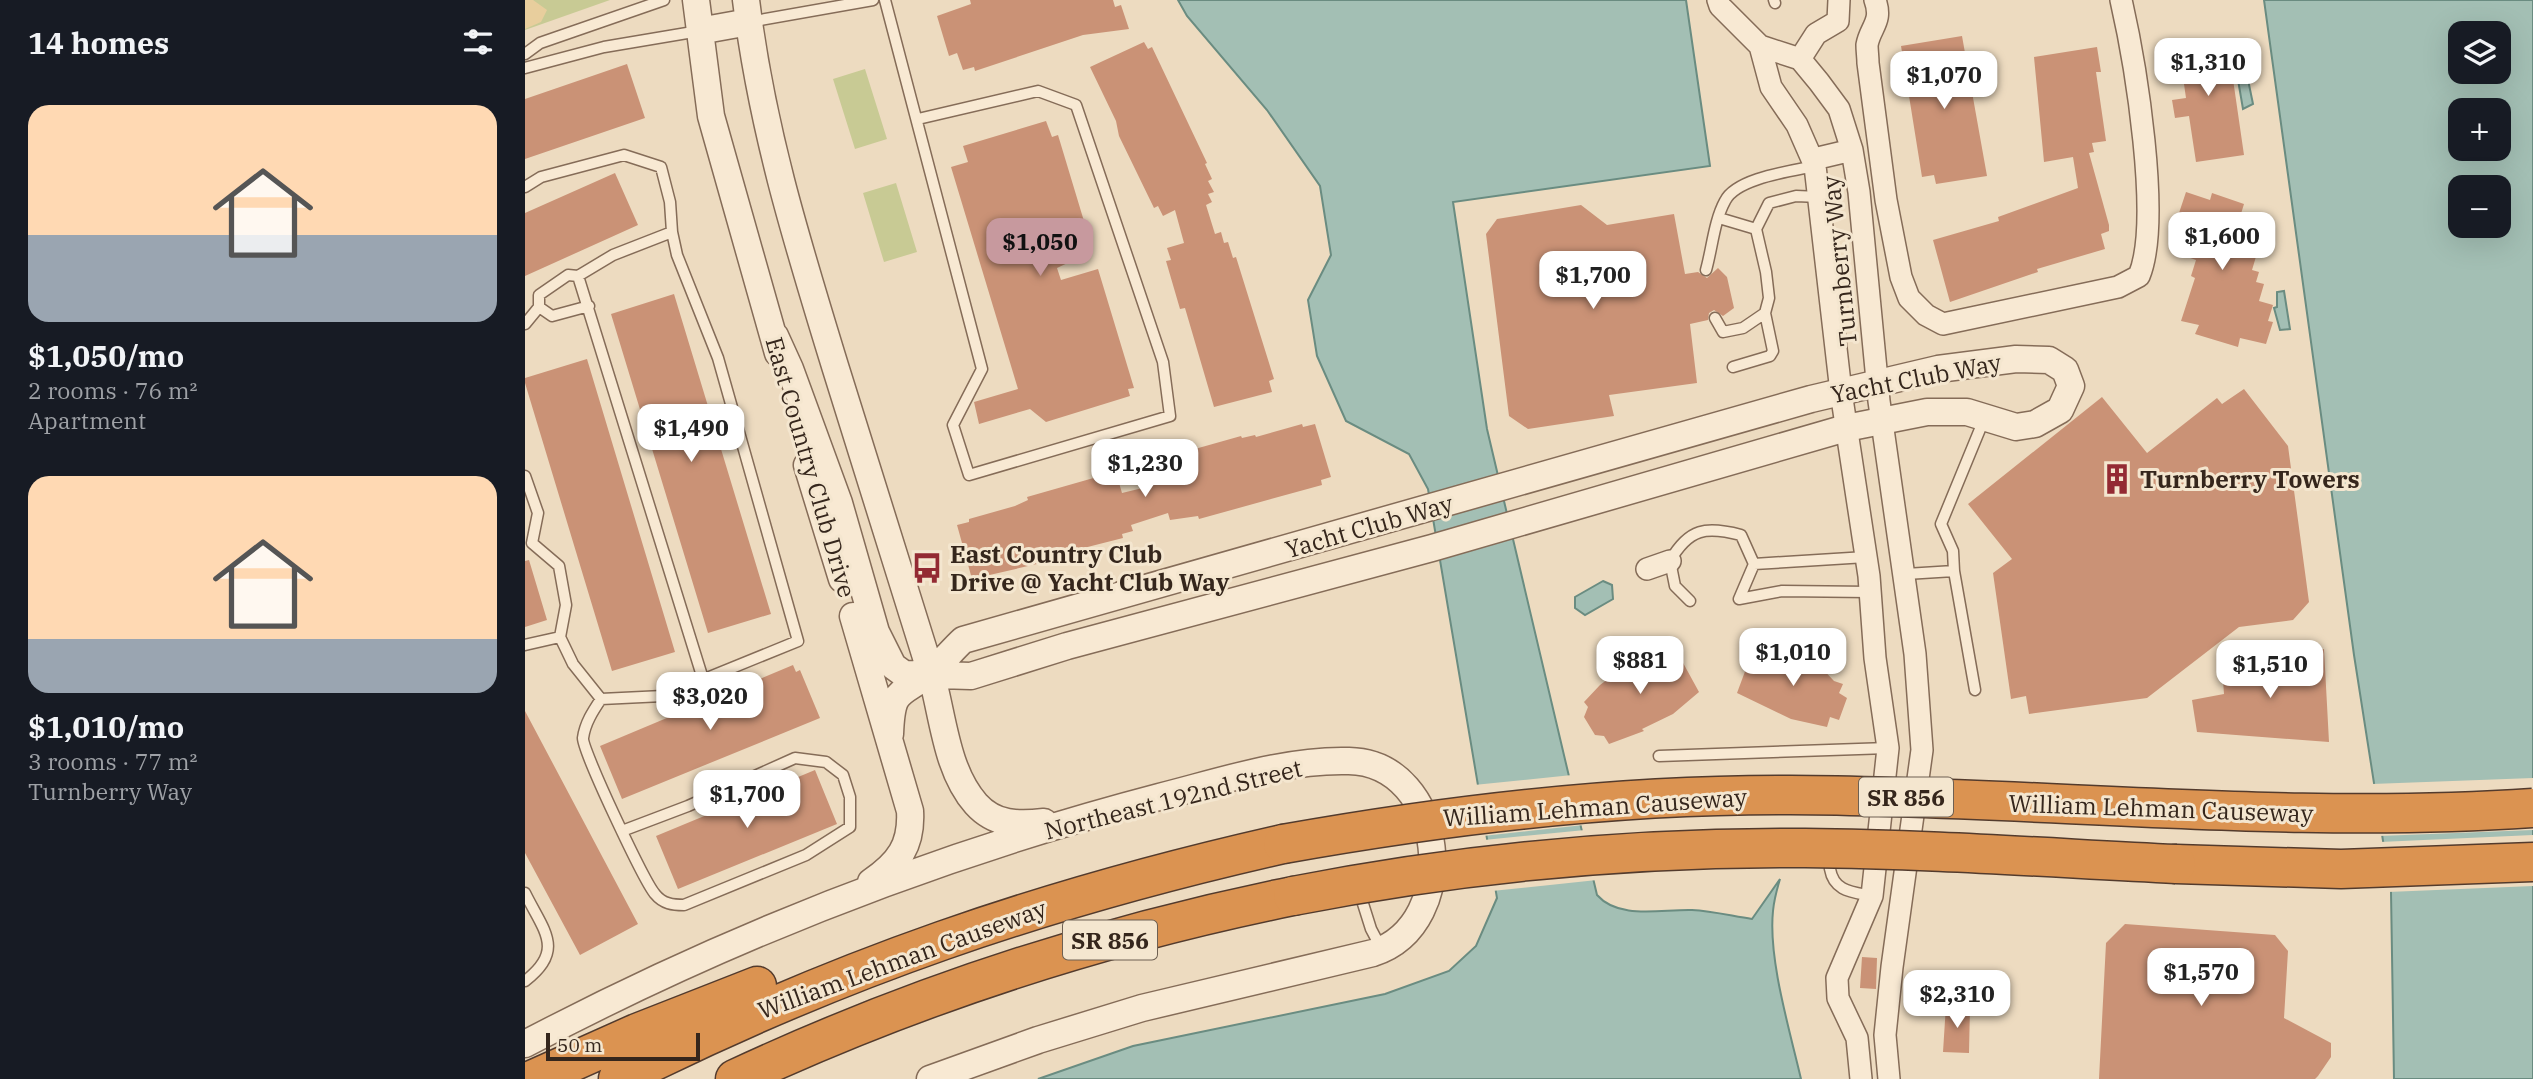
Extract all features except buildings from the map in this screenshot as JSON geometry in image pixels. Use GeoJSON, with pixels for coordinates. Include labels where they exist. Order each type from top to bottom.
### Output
{"type":"FeatureCollection","features":[{"type":"Feature","properties":{"kind":"highway","name":"William Lehman Causeway"},"geometry":{"type":"LineString","coordinates":[[618,1079],[797,995],[951,935],[1087,892],[1283,844],[1485,811],[1672,796],[1825,795],[2343,815],[2533,808]]}},
{"type":"Feature","properties":{"kind":"highway","name":"William Lehman Causeway"},"geometry":{"type":"LineString","coordinates":[[735,1079],[930,998],[1117,938],[1293,896],[1429,873],[1542,860],[1729,849],[1844,849],[2341,869],[2533,862]]}},
{"type":"Feature","properties":{"kind":"highway"},"geometry":{"type":"LineString","coordinates":[[534,1079],[637,1033],[785,974],[951,935]]}},
{"type":"Feature","properties":{"kind":"highway"},"geometry":{"type":"LineString","coordinates":[[789,1079],[930,998]]}},
{"type":"Feature","properties":{"kind":"street","name":"East Country Club Drive"},"geometry":{"type":"LineString","coordinates":[[696,0],[711,116],[743,236],[775,336],[786,395],[890,734],[910,811],[909,839],[903,854],[890,869],[839,899]]}},
{"type":"Feature","properties":{"kind":"street"},"geometry":{"type":"LineString","coordinates":[[1718,0],[1720,6],[1761,46],[1800,59],[1816,34],[1838,21],[1839,0]]}},
{"type":"Feature","properties":{"kind":"street"},"geometry":{"type":"LineString","coordinates":[[1875,0],[1878,10],[1876,27],[1867,42],[1868,63],[1886,200],[1901,276],[1909,298],[1926,314],[1943,324],[2118,287],[2139,276],[2145,261],[2147,184],[2142,126],[2120,0]]}},
{"type":"Feature","properties":{"kind":"street","name":"East Country Club Drive"},"geometry":{"type":"LineString","coordinates":[[748,11],[764,114],[784,202],[931,673],[955,766],[975,803],[992,817],[1014,824],[1081,818]]}},
{"type":"Feature","properties":{"kind":"street"},"geometry":{"type":"LineString","coordinates":[[699,31],[748,11]]}},
{"type":"Feature","properties":{"kind":"street","name":"Turnberry Way"},"geometry":{"type":"LineString","coordinates":[[1761,46],[1771,87],[1797,125],[1814,162],[1888,748],[1872,897],[1837,978],[1838,998],[1857,1038],[1861,1079]]}},
{"type":"Feature","properties":{"kind":"street","name":"Turnberry Way"},"geometry":{"type":"LineString","coordinates":[[1800,59],[1839,109],[1852,150],[1882,421],[1906,574],[1921,750],[1885,1035],[1889,1079]]}},
{"type":"Feature","properties":{"kind":"street","name":"Turnberry Way"},"geometry":{"type":"LineString","coordinates":[[1814,162],[1852,150]]}},
{"type":"Feature","properties":{"kind":"street"},"geometry":{"type":"LineString","coordinates":[[775,336],[839,503],[876,632],[885,654],[893,666],[904,674],[931,673]]}},
{"type":"Feature","properties":{"kind":"street","name":"Yacht Club Way"},"geometry":{"type":"LineString","coordinates":[[2017,359],[2049,360],[2065,370],[2071,386],[2060,410],[2035,424],[2016,428],[1967,412],[1927,412],[1846,428],[1432,548],[1067,646],[971,676],[931,673],[963,640],[1841,392],[1938,369],[2017,359]]}},
{"type":"Feature","properties":{"kind":"street"},"geometry":{"type":"LineString","coordinates":[[1647,569],[1670,561]]}},
{"type":"Feature","properties":{"kind":"street"},"geometry":{"type":"LineString","coordinates":[[1868,575],[1906,574]]}},
{"type":"Feature","properties":{"kind":"street"},"geometry":{"type":"LineString","coordinates":[[890,734],[893,703],[906,687],[931,673]]}},
{"type":"Feature","properties":{"kind":"street"},"geometry":{"type":"LineString","coordinates":[[1888,748],[1921,750]]}},
{"type":"Feature","properties":{"kind":"street","name":"Northeast 192nd Street"},"geometry":{"type":"LineString","coordinates":[[525,1044],[677,967],[839,899],[1081,818],[1295,766],[1341,761],[1375,766],[1401,782],[1414,799],[1429,834],[1433,864],[1431,889],[1424,911],[1403,936],[1383,950],[1129,1011],[930,1079]]}},
{"type":"Feature","properties":{"kind":"street"},"geometry":{"type":"LineString","coordinates":[[1872,897],[1903,903]]}},
{"type":"Feature","properties":{"kind":"street"},"geometry":{"type":"LineString","coordinates":[[1857,1038],[1885,1035]]}},
{"type":"Feature","properties":{"kind":"lane"},"geometry":{"type":"LineString","coordinates":[[525,54],[540,43],[664,0]]}},
{"type":"Feature","properties":{"kind":"lane"},"geometry":{"type":"LineString","coordinates":[[748,11],[873,0]]}},
{"type":"Feature","properties":{"kind":"lane"},"geometry":{"type":"LineString","coordinates":[[885,0],[982,369],[953,425],[968,475],[1170,416],[1163,362],[1076,105],[1038,91],[918,119]]}},
{"type":"Feature","properties":{"kind":"lane"},"geometry":{"type":"LineString","coordinates":[[576,30],[583,53]]}},
{"type":"Feature","properties":{"kind":"lane"},"geometry":{"type":"LineString","coordinates":[[525,68],[583,53],[699,31]]}},
{"type":"Feature","properties":{"kind":"lane"},"geometry":{"type":"LineString","coordinates":[[525,187],[541,177],[624,155],[661,167],[670,202],[671,232],[677,255],[718,358],[798,640],[663,696],[601,699]]}},
{"type":"Feature","properties":{"kind":"lane"},"geometry":{"type":"LineString","coordinates":[[1706,270],[1725,200],[1752,181],[1814,162]]}},
{"type":"Feature","properties":{"kind":"lane"},"geometry":{"type":"LineString","coordinates":[[1733,367],[1770,356],[1773,351],[1765,313],[1769,298],[1766,272],[1756,229],[1769,203],[1796,196],[1819,197]]}},
{"type":"Feature","properties":{"kind":"lane"},"geometry":{"type":"LineString","coordinates":[[1719,218],[1756,229]]}},
{"type":"Feature","properties":{"kind":"lane"},"geometry":{"type":"LineString","coordinates":[[525,324],[539,306],[539,295],[545,288],[568,275],[578,276],[613,255],[671,232]]}},
{"type":"Feature","properties":{"kind":"lane"},"geometry":{"type":"LineString","coordinates":[[578,276],[703,679]]}},
{"type":"Feature","properties":{"kind":"lane"},"geometry":{"type":"LineString","coordinates":[[539,306],[552,316],[589,306]]}},
{"type":"Feature","properties":{"kind":"lane"},"geometry":{"type":"LineString","coordinates":[[1715,318],[1723,332],[1743,328],[1765,313]]}},
{"type":"Feature","properties":{"kind":"lane"},"geometry":{"type":"LineString","coordinates":[[1975,690],[1954,571],[1953,551],[1941,524],[1985,417]]}},
{"type":"Feature","properties":{"kind":"lane"},"geometry":{"type":"LineString","coordinates":[[525,476],[538,513],[529,544],[559,566],[566,605],[560,637],[573,664],[601,699]]}},
{"type":"Feature","properties":{"kind":"lane"},"geometry":{"type":"LineString","coordinates":[[1690,601],[1675,586],[1670,561],[1682,540],[1714,528],[1741,535],[1754,564],[1739,599],[1868,575]]}},
{"type":"Feature","properties":{"kind":"lane"},"geometry":{"type":"LineString","coordinates":[[1754,564],[1868,575]]}},
{"type":"Feature","properties":{"kind":"lane"},"geometry":{"type":"LineString","coordinates":[[1906,574],[1954,571]]}},
{"type":"Feature","properties":{"kind":"lane"},"geometry":{"type":"LineString","coordinates":[[525,645],[560,637]]}},
{"type":"Feature","properties":{"kind":"lane"},"geometry":{"type":"LineString","coordinates":[[601,699],[589,717],[583,740],[622,831],[655,894],[669,905],[684,905],[806,855],[850,827],[851,797],[843,775],[826,762],[795,758],[688,806],[622,831]]}},
{"type":"Feature","properties":{"kind":"lane"},"geometry":{"type":"LineString","coordinates":[[1659,756],[1888,748]]}},
{"type":"Feature","properties":{"kind":"lane"},"geometry":{"type":"LineString","coordinates":[[1830,869],[1833,882],[1842,889],[1872,897]]}},
{"type":"Feature","properties":{"kind":"lane"},"geometry":{"type":"LineString","coordinates":[[1359,891],[1371,929],[1383,950]]}},
{"type":"Feature","properties":{"kind":"lane"},"geometry":{"type":"LineString","coordinates":[[525,893],[550,943],[546,962],[525,981]]}},
{"type":"Feature","properties":{"kind":"green space"},"geometry":{"type":"Polygon","coordinates":[[[525,0],[610,0],[525,30],[525,0]]]}},
{"type":"Feature","properties":{"kind":"green space"},"geometry":{"type":"Polygon","coordinates":[[[865,69],[887,139],[855,149],[833,79],[865,69]]]}},
{"type":"Feature","properties":{"kind":"green space"},"geometry":{"type":"Polygon","coordinates":[[[896,183],[917,252],[884,262],[863,193],[896,183]]]}},
{"type":"Feature","properties":{"kind":"sand"},"geometry":{"type":"Polygon","coordinates":[[[525,0],[533,0],[547,10],[541,22],[525,29],[525,0]]]}},
{"type":"Feature","properties":{"kind":"shaded area"},"geometry":{"type":"Polygon","coordinates":[[[1178,0],[1686,0],[1710,166],[1453,202],[1487,429],[1597,895],[1617,908],[1641,912],[1692,910],[1752,919],[1780,879],[1773,911],[1774,951],[1781,995],[1801,1079],[1038,1079],[1133,1046],[1385,994],[1449,971],[1476,946],[1497,898],[1428,489],[1409,454],[1346,421],[1317,356],[1308,300],[1331,255],[1320,186],[1267,110],[1187,16],[1178,0]]]}},
{"type":"Feature","properties":{"kind":"shaded area"},"geometry":{"type":"Polygon","coordinates":[[[2264,0],[2533,0],[2533,1079],[2394,1079],[2391,892],[2354,655],[2264,0]]]}},
{"type":"Feature","properties":{"kind":"shaded area"},"geometry":{"type":"Polygon","coordinates":[[[2246,70],[2253,104],[2243,109],[2237,74],[2246,70]]]}},
{"type":"Feature","properties":{"kind":"shaded area"},"geometry":{"type":"Polygon","coordinates":[[[2284,291],[2290,329],[2280,330],[2274,308],[2277,307],[2277,292],[2284,291]]]}},
{"type":"Feature","properties":{"kind":"shaded area"},"geometry":{"type":"Polygon","coordinates":[[[1603,581],[1612,585],[1613,599],[1585,615],[1575,608],[1575,597],[1603,581]]]}},
{"type":"Feature","properties":{"kind":"pier"},"geometry":{"type":"Polygon","coordinates":[[[1572,775],[1584,825],[1483,836],[1474,785],[1572,775]]]}},
{"type":"Feature","properties":{"kind":"pier"},"geometry":{"type":"Polygon","coordinates":[[[2533,778],[2533,830],[2379,836],[2372,784],[2533,778]]]}},
{"type":"Feature","properties":{"kind":"pier"},"geometry":{"type":"Polygon","coordinates":[[[1585,830],[1597,880],[1492,891],[1484,840],[1585,830]]]}},
{"type":"Feature","properties":{"kind":"pier"},"geometry":{"type":"Polygon","coordinates":[[[2533,835],[2533,886],[2388,892],[2380,842],[2533,835]]]}},
{"type":"Feature","properties":{"kind":"place","name":"Turnberry Towers"},"geometry":{"type":"Point","coordinates":[2117,479]}},
{"type":"Feature","properties":{"kind":"place","name":"East Country Club Drive @ Yacht Club Way"},"geometry":{"type":"Point","coordinates":[927,568]}}]}
